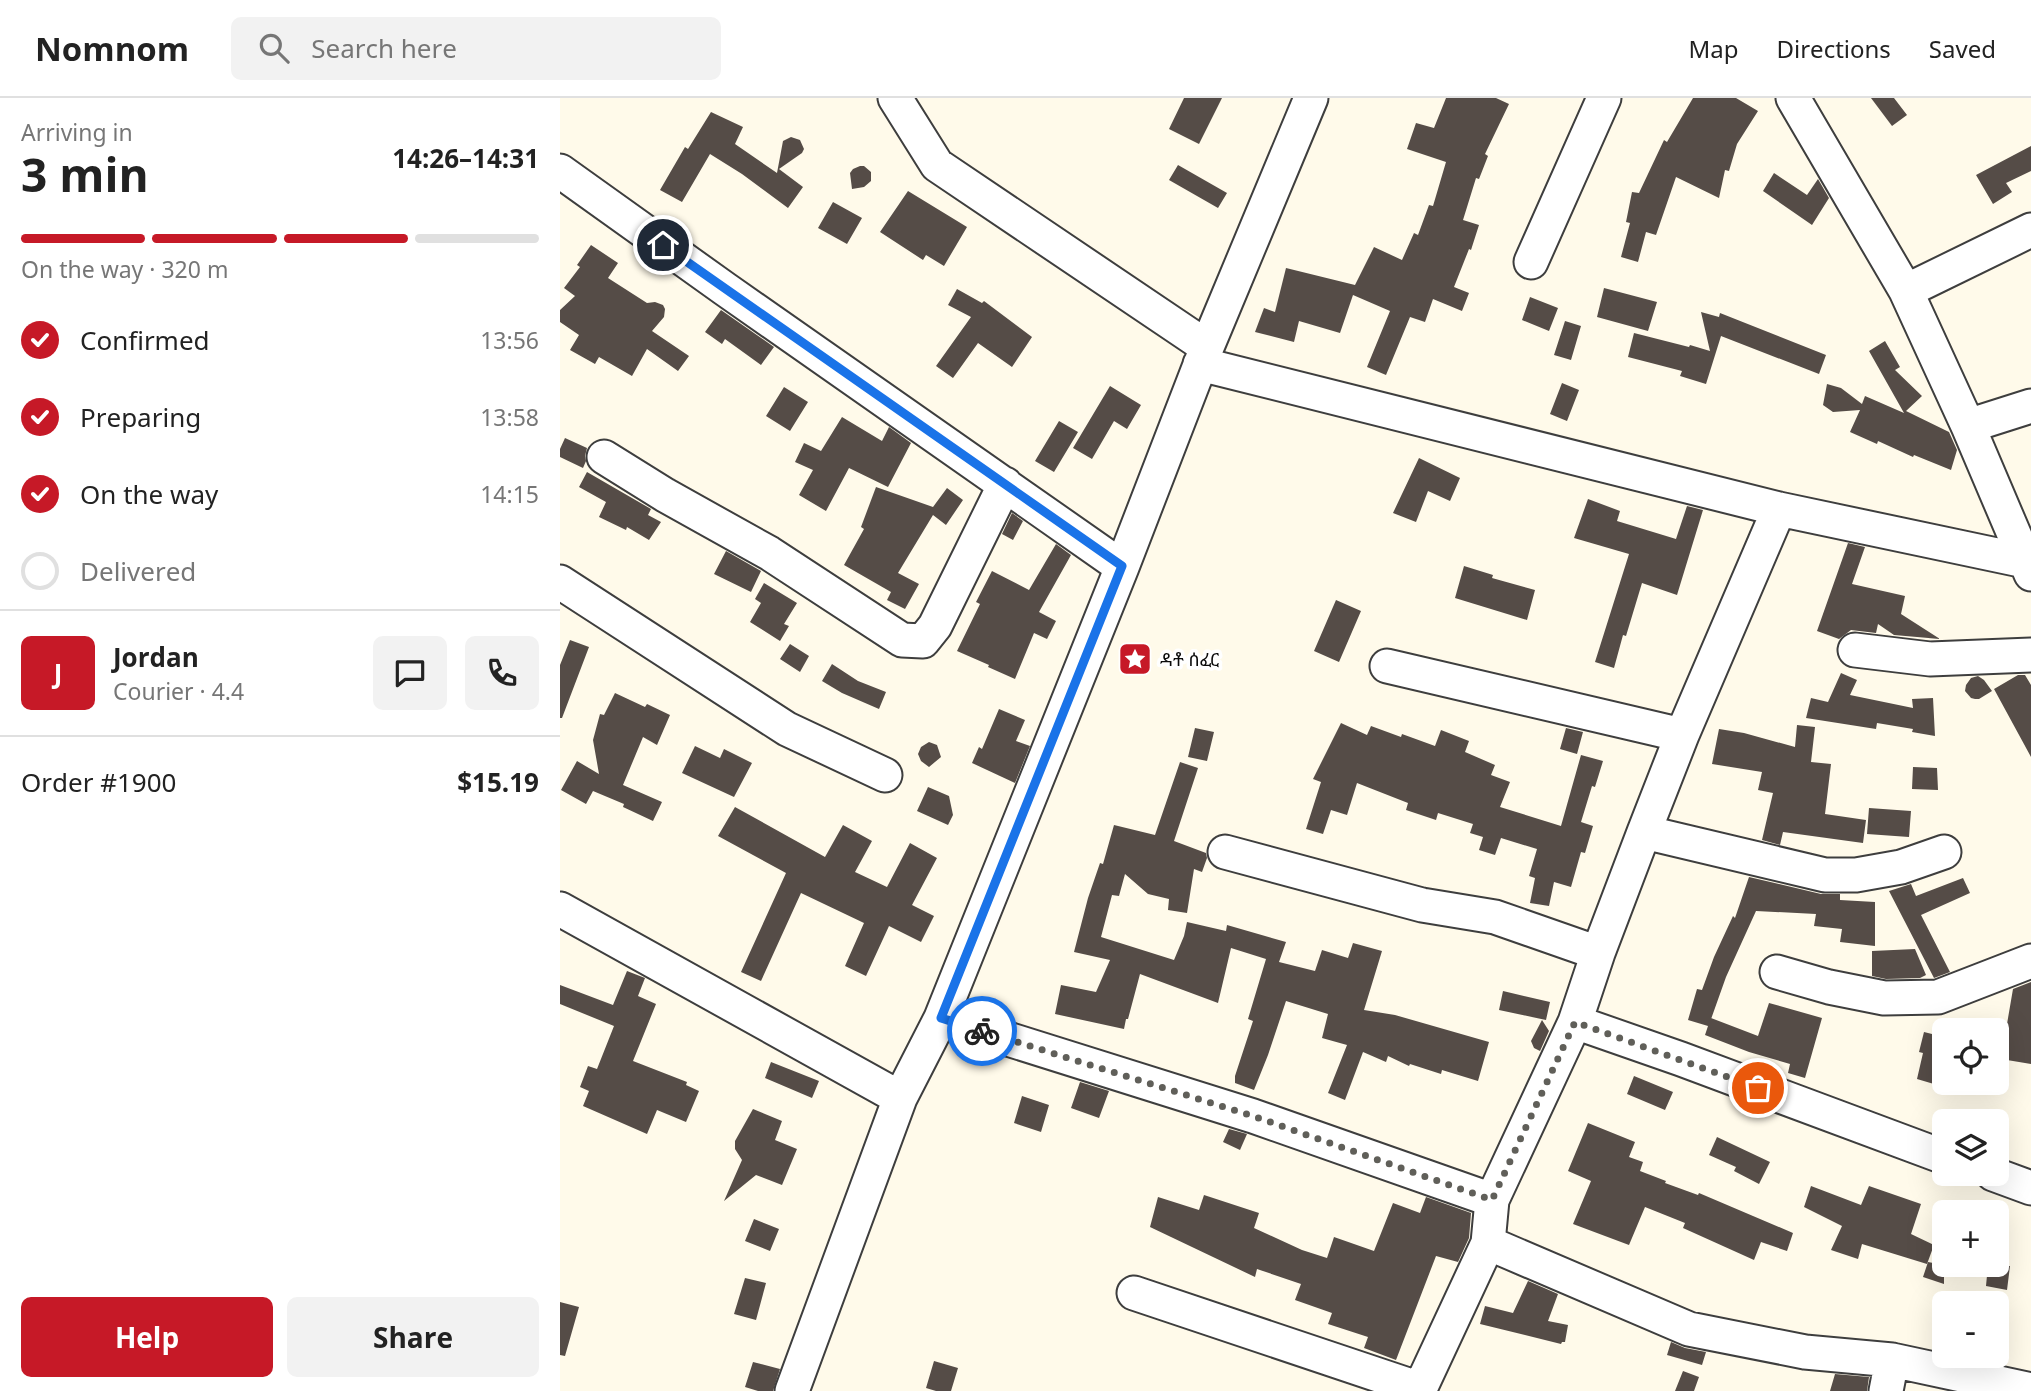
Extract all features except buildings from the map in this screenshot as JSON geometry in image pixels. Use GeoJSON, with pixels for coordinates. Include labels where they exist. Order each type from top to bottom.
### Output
{"type":"FeatureCollection","features":[{"type":"Feature","properties":{"kind":"street"},"geometry":{"type":"LineString","coordinates":[[895,98],[937,165],[1203,355],[1779,509],[2029,564]]}},
{"type":"Feature","properties":{"kind":"street"},"geometry":{"type":"LineString","coordinates":[[792,1391],[900,1098],[941,1018],[1122,566],[1203,355],[1311,98]]}},
{"type":"Feature","properties":{"kind":"street"},"geometry":{"type":"LineString","coordinates":[[1531,262],[1604,98]]}},
{"type":"Feature","properties":{"kind":"street"},"geometry":{"type":"LineString","coordinates":[[1793,98],[1906,292],[2029,564]]}},
{"type":"Feature","properties":{"kind":"street"},"geometry":{"type":"LineString","coordinates":[[560,171],[1122,566]]}},
{"type":"Feature","properties":{"kind":"street"},"geometry":{"type":"LineString","coordinates":[[1906,292],[2031,230]]}},
{"type":"Feature","properties":{"kind":"street"},"geometry":{"type":"LineString","coordinates":[[1968,426],[2031,406]]}},
{"type":"Feature","properties":{"kind":"street"},"geometry":{"type":"LineString","coordinates":[[604,457],[769,553],[902,640],[923,641],[934,626],[1004,484]]}},
{"type":"Feature","properties":{"kind":"street"},"geometry":{"type":"LineString","coordinates":[[1134,1293],[1419,1390],[1488,1243],[1492,1200],[1575,1022],[1598,953],[1682,735],[1779,509]]}},
{"type":"Feature","properties":{"kind":"street"},"geometry":{"type":"LineString","coordinates":[[560,582],[788,729],[885,775]]}},
{"type":"Feature","properties":{"kind":"street"},"geometry":{"type":"LineString","coordinates":[[1856,650],[1930,659],[2031,655]]}},
{"type":"Feature","properties":{"kind":"street"},"geometry":{"type":"LineString","coordinates":[[1387,666],[1682,735]]}},
{"type":"Feature","properties":{"kind":"street"},"geometry":{"type":"LineString","coordinates":[[1644,832],[1825,875],[1856,876],[1901,867],[1944,852]]}},
{"type":"Feature","properties":{"kind":"street"},"geometry":{"type":"LineString","coordinates":[[1224,852],[1422,905],[1495,917],[1598,953]]}},
{"type":"Feature","properties":{"kind":"street"},"geometry":{"type":"LineString","coordinates":[[560,909],[900,1098]]}},
{"type":"Feature","properties":{"kind":"street"},"geometry":{"type":"LineString","coordinates":[[1777,972],[1829,987],[1884,998],[1938,997],[2031,961]]}},
{"type":"Feature","properties":{"kind":"street"},"geometry":{"type":"LineString","coordinates":[[941,1018],[1253,1116],[1492,1200]]}},
{"type":"Feature","properties":{"kind":"street"},"geometry":{"type":"LineString","coordinates":[[1575,1022],[1932,1153]]}},
{"type":"Feature","properties":{"kind":"street"},"geometry":{"type":"LineString","coordinates":[[2009,1180],[2031,1188]]}},
{"type":"Feature","properties":{"kind":"street"},"geometry":{"type":"LineString","coordinates":[[1488,1243],[1689,1329],[1805,1352],[1889,1376],[2031,1390]]}},
{"type":"Feature","properties":{"kind":"way so far"},"geometry":{"type":"LineString","coordinates":[[982,1031],[1253,1116],[1492,1200],[1575,1022],[1758,1088]]}},
{"type":"Feature","properties":{"kind":"place","name":"ዳቶ ሰፈር"},"geometry":{"type":"Point","coordinates":[1135,659]}},
{"type":"Feature","properties":{"kind":"route"},"geometry":{"type":"LineString","coordinates":[[663,245],[1122,566],[941,1018],[982,1031]]}}]}
